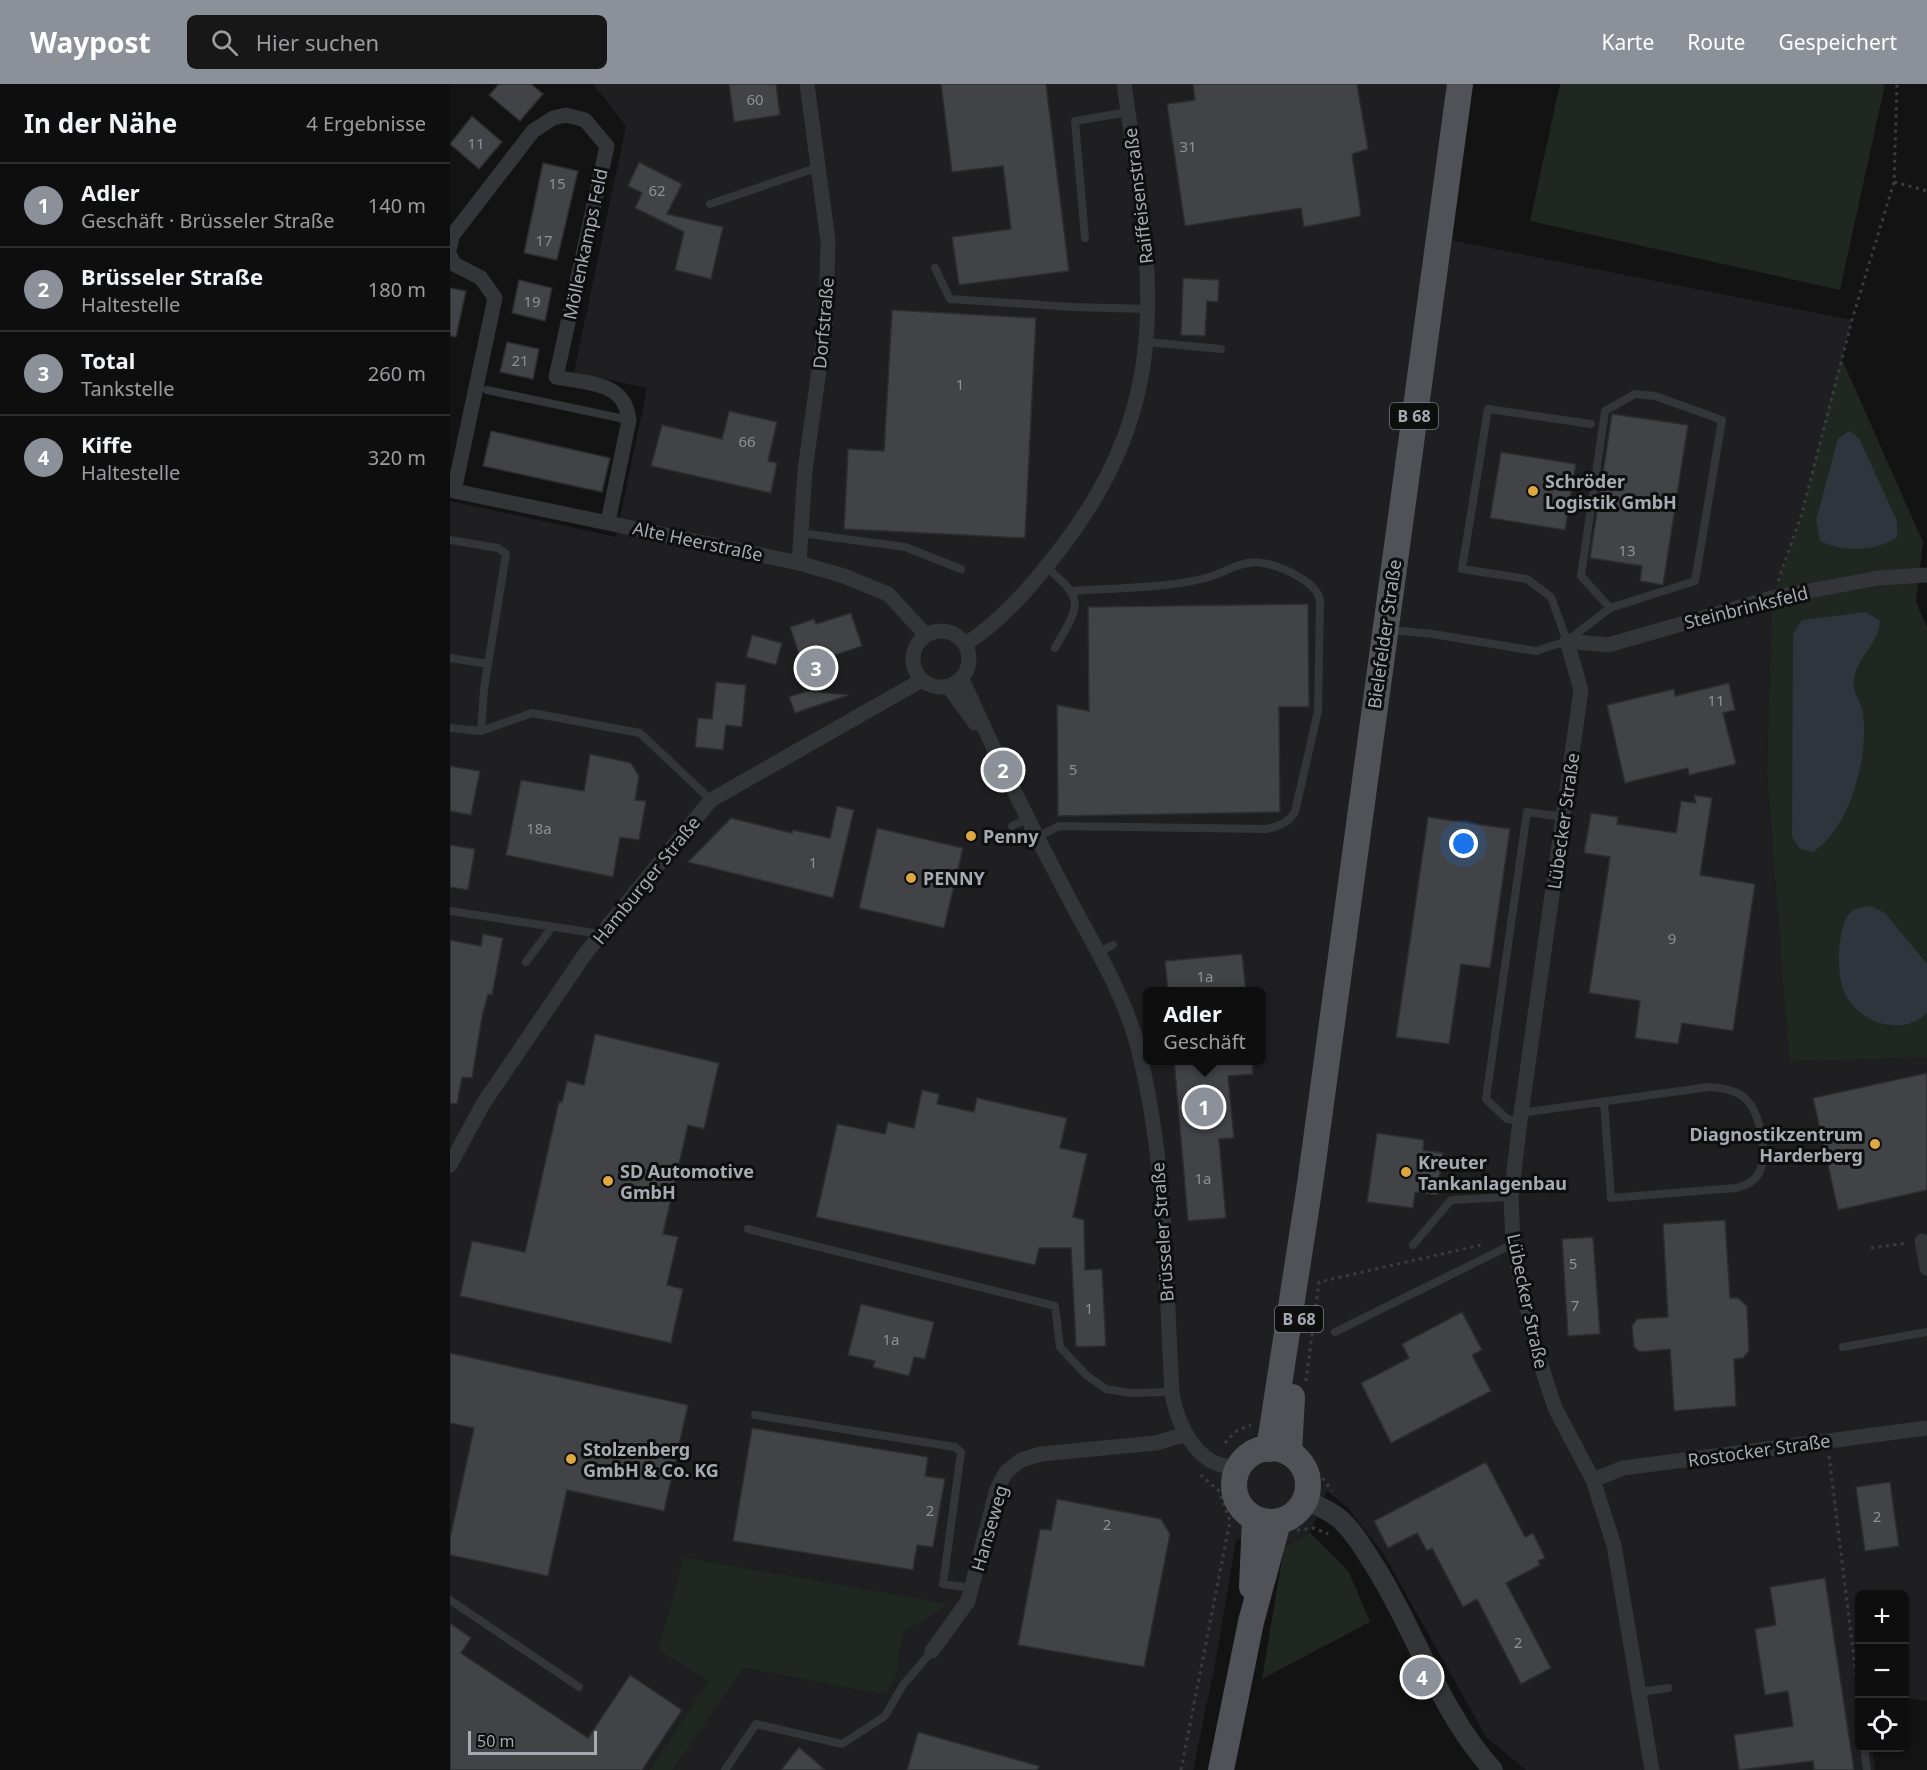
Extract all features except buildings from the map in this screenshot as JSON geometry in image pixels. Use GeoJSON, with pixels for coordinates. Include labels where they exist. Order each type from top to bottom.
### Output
{"type":"FeatureCollection","features":[{"type":"Feature","properties":{"kind":"main road","name":"Bielefelder Straße"},"geometry":{"type":"LineString","coordinates":[[1288,1453],[1310,1184],[1460,84]]}},
{"type":"Feature","properties":{"kind":"main road"},"geometry":{"type":"LineString","coordinates":[[1288,1453],[1304,1469],[1308,1489],[1299,1510],[1266,1520],[1245,1512],[1235,1492],[1238,1469],[1251,1455],[1288,1453]]}},
{"type":"Feature","properties":{"kind":"main road"},"geometry":{"type":"LineString","coordinates":[[1221,1770],[1251,1622],[1266,1520]]}},
{"type":"Feature","properties":{"kind":"street","name":"Dorfstraße"},"geometry":{"type":"LineString","coordinates":[[799,563],[805,470],[826,320],[828,241],[820,167],[807,84]]}},
{"type":"Feature","properties":{"kind":"street","name":"Raiffeisenstraße"},"geometry":{"type":"LineString","coordinates":[[966,644],[992,627],[1046,567],[1090,510],[1118,456],[1138,397],[1147,342],[1148,252],[1124,84]]}},
{"type":"Feature","properties":{"kind":"street","name":"Möllenkamps Feld"},"geometry":{"type":"LineString","coordinates":[[450,247],[452,236],[533,131],[553,118],[566,115],[585,120],[607,146],[556,377],[614,390],[627,404],[629,420]]}},
{"type":"Feature","properties":{"kind":"street"},"geometry":{"type":"LineString","coordinates":[[450,255],[454,264],[482,278],[495,298],[452,490]]}},
{"type":"Feature","properties":{"kind":"street"},"geometry":{"type":"LineString","coordinates":[[608,522],[629,420]]}},
{"type":"Feature","properties":{"kind":"street","name":"Alte Heerstraße"},"geometry":{"type":"LineString","coordinates":[[452,490],[799,563],[843,576],[888,594],[926,635]]}},
{"type":"Feature","properties":{"kind":"street","name":"Steinbrinksfeld"},"geometry":{"type":"LineString","coordinates":[[1567,641],[1608,645],[1772,598],[1878,578],[1927,574]]}},
{"type":"Feature","properties":{"kind":"street"},"geometry":{"type":"LineString","coordinates":[[943,631],[952,633],[966,644],[969,662],[962,678],[948,686],[939,687],[922,680],[914,665],[914,656],[915,648],[926,635],[943,631]]}},
{"type":"Feature","properties":{"kind":"street","name":"Lübecker Straße"},"geometry":{"type":"LineString","coordinates":[[1567,641],[1581,690],[1511,1197],[1513,1244],[1537,1353],[1555,1408],[1593,1480],[1614,1545],[1652,1770]]}},
{"type":"Feature","properties":{"kind":"street","name":"Brüsseler Straße"},"geometry":{"type":"LineString","coordinates":[[962,678],[1027,819],[1097,953],[1134,1035],[1151,1104],[1160,1183],[1172,1392],[1177,1417],[1186,1434],[1210,1461],[1238,1469]]}},
{"type":"Feature","properties":{"kind":"street","name":"Hamburger Straße"},"geometry":{"type":"LineString","coordinates":[[450,1165],[483,1104],[602,934],[711,800],[922,680]]}},
{"type":"Feature","properties":{"kind":"street","name":"Brüsseler Straße"},"geometry":{"type":"LineString","coordinates":[[948,686],[992,746]]}},
{"type":"Feature","properties":{"kind":"street"},"geometry":{"type":"LineString","coordinates":[[1922,1241],[1927,1268]]}},
{"type":"Feature","properties":{"kind":"street","name":"Rostocker Straße"},"geometry":{"type":"LineString","coordinates":[[1593,1480],[1623,1468],[1927,1428]]}},
{"type":"Feature","properties":{"kind":"street","name":"Hanseweg"},"geometry":{"type":"LineString","coordinates":[[932,1652],[968,1601],[997,1490],[1006,1472],[1021,1460],[1041,1454],[1156,1443],[1186,1434]]}},
{"type":"Feature","properties":{"kind":"street"},"geometry":{"type":"LineString","coordinates":[[1305,1500],[1340,1519],[1358,1539],[1390,1592],[1449,1709],[1477,1752],[1494,1770]]}},
{"type":"Feature","properties":{"kind":"lane"},"geometry":{"type":"LineString","coordinates":[[1085,238],[1075,121],[1128,112]]}},
{"type":"Feature","properties":{"kind":"lane"},"geometry":{"type":"LineString","coordinates":[[711,204],[820,167]]}},
{"type":"Feature","properties":{"kind":"lane"},"geometry":{"type":"LineString","coordinates":[[935,267],[950,299],[1072,307],[1148,309]]}},
{"type":"Feature","properties":{"kind":"lane"},"geometry":{"type":"LineString","coordinates":[[1147,342],[1221,349]]}},
{"type":"Feature","properties":{"kind":"lane"},"geometry":{"type":"LineString","coordinates":[[487,390],[629,420]]}},
{"type":"Feature","properties":{"kind":"lane"},"geometry":{"type":"LineString","coordinates":[[1384,629],[1536,651],[1567,641],[1610,608],[1695,581],[1722,420],[1655,396],[1635,394],[1605,411],[1581,576],[1610,608]]}},
{"type":"Feature","properties":{"kind":"lane"},"geometry":{"type":"LineString","coordinates":[[1567,641],[1551,597],[1527,579],[1462,569],[1488,410],[1591,424]]}},
{"type":"Feature","properties":{"kind":"lane"},"geometry":{"type":"LineString","coordinates":[[801,533],[905,546],[961,569]]}},
{"type":"Feature","properties":{"kind":"lane"},"geometry":{"type":"LineString","coordinates":[[450,540],[498,548],[506,554],[488,664],[480,731]]}},
{"type":"Feature","properties":{"kind":"lane"},"geometry":{"type":"LineString","coordinates":[[1037,837],[1059,826],[1266,829],[1278,826],[1290,820],[1295,812],[1318,711],[1320,600],[1314,586],[1307,581],[1261,563],[1246,563],[1207,577],[1072,591]]}},
{"type":"Feature","properties":{"kind":"lane"},"geometry":{"type":"LineString","coordinates":[[1046,567],[1072,591],[1074,614],[1055,648]]}},
{"type":"Feature","properties":{"kind":"lane"},"geometry":{"type":"LineString","coordinates":[[450,658],[488,664]]}},
{"type":"Feature","properties":{"kind":"lane"},"geometry":{"type":"LineString","coordinates":[[450,728],[480,731],[532,713],[640,733],[711,800]]}},
{"type":"Feature","properties":{"kind":"lane"},"geometry":{"type":"LineString","coordinates":[[1563,817],[1527,812],[1486,1099],[1507,1119],[1604,1102],[1709,1087],[1725,1089],[1741,1096],[1753,1108],[1760,1124],[1762,1160],[1758,1173],[1750,1184],[1736,1188],[1611,1198],[1604,1102]]}},
{"type":"Feature","properties":{"kind":"lane"},"geometry":{"type":"LineString","coordinates":[[1012,826],[1027,819]]}},
{"type":"Feature","properties":{"kind":"lane"},"geometry":{"type":"LineString","coordinates":[[450,911],[602,934]]}},
{"type":"Feature","properties":{"kind":"lane"},"geometry":{"type":"LineString","coordinates":[[526,962],[552,927]]}},
{"type":"Feature","properties":{"kind":"lane"},"geometry":{"type":"LineString","coordinates":[[1097,953],[1113,945]]}},
{"type":"Feature","properties":{"kind":"lane"},"geometry":{"type":"LineString","coordinates":[[1413,1245],[1451,1200],[1511,1197]]}},
{"type":"Feature","properties":{"kind":"lane"},"geometry":{"type":"LineString","coordinates":[[748,1229],[1054,1306],[1060,1347],[1086,1375],[1106,1389],[1131,1393],[1172,1392]]}},
{"type":"Feature","properties":{"kind":"lane"},"geometry":{"type":"LineString","coordinates":[[1335,1332],[1513,1244]]}},
{"type":"Feature","properties":{"kind":"lane"},"geometry":{"type":"LineString","coordinates":[[1843,1347],[1927,1332]]}},
{"type":"Feature","properties":{"kind":"lane"},"geometry":{"type":"LineString","coordinates":[[755,1415],[956,1447],[961,1452],[943,1584],[972,1588]]}},
{"type":"Feature","properties":{"kind":"lane"},"geometry":{"type":"LineString","coordinates":[[450,1600],[579,1687]]}},
{"type":"Feature","properties":{"kind":"lane"},"geometry":{"type":"LineString","coordinates":[[725,1770],[756,1724],[842,1744],[885,1716],[903,1685],[932,1652]]}},
{"type":"Feature","properties":{"kind":"lane"},"geometry":{"type":"LineString","coordinates":[[1639,1692],[1668,1688]]}},
{"type":"Feature","properties":{"kind":"lane"},"geometry":{"type":"LineString","coordinates":[[1865,1752],[1867,1770]]}},
{"type":"Feature","properties":{"kind":"path"},"geometry":{"type":"LineString","coordinates":[[1772,598],[1802,513],[1841,357],[1894,182],[1897,84]]}},
{"type":"Feature","properties":{"kind":"path"},"geometry":{"type":"LineString","coordinates":[[1894,182],[1927,191]]}},
{"type":"Feature","properties":{"kind":"path"},"geometry":{"type":"LineString","coordinates":[[1871,1248],[1922,1241]]}},
{"type":"Feature","properties":{"kind":"path"},"geometry":{"type":"LineString","coordinates":[[1306,1386],[1319,1282],[1481,1245],[1497,1245],[1498,1251]]}},
{"type":"Feature","properties":{"kind":"path"},"geometry":{"type":"LineString","coordinates":[[1225,1443],[1235,1432],[1248,1425],[1256,1425]]}},
{"type":"Feature","properties":{"kind":"path"},"geometry":{"type":"LineString","coordinates":[[1827,1441],[1859,1698]]}},
{"type":"Feature","properties":{"kind":"path"},"geometry":{"type":"LineString","coordinates":[[1288,1453],[1333,1492]]}},
{"type":"Feature","properties":{"kind":"path"},"geometry":{"type":"LineString","coordinates":[[1181,1770],[1230,1521],[1219,1491],[1199,1473]]}},
{"type":"Feature","properties":{"kind":"shaded area"},"geometry":{"type":"Polygon","coordinates":[[[593,84],[1461,84],[1440,238],[1852,320],[1802,513],[1772,598],[1767,772],[1789,1062],[1927,1057],[1927,1701],[1909,1699],[1909,1590],[1855,1590],[1855,1752],[1873,1752],[1875,1770],[1526,1770],[1486,1737],[1383,1553],[1348,1508],[1327,1491],[1310,1533],[1284,1547],[1236,1539],[1214,1670],[1193,1770],[673,1770],[742,1668],[885,1695],[896,1678],[903,1633],[949,1604],[685,1557],[658,1650],[708,1681],[649,1770],[450,1770],[450,501],[616,537],[647,388],[574,372],[626,126],[593,84]]]}},
{"type":"Feature","properties":{"kind":"shaded area"},"geometry":{"type":"Polygon","coordinates":[[[1560,84],[1885,84],[1840,290],[1530,221],[1560,84]]]}},
{"type":"Feature","properties":{"kind":"shaded area"},"geometry":{"type":"Polygon","coordinates":[[[1841,357],[1923,542],[1916,602],[1927,627],[1927,1057],[1789,1062],[1767,772],[1772,598],[1802,513],[1841,357]]]}},
{"type":"Feature","properties":{"kind":"shaded area"},"geometry":{"type":"Polygon","coordinates":[[[1849,431],[1859,438],[1897,521],[1897,537],[1880,546],[1849,549],[1820,541],[1816,520],[1838,439],[1849,431]]]}},
{"type":"Feature","properties":{"kind":"shaded area"},"geometry":{"type":"Polygon","coordinates":[[[1866,612],[1880,621],[1876,638],[1859,664],[1853,683],[1862,710],[1864,731],[1860,770],[1847,809],[1826,841],[1813,852],[1800,849],[1792,837],[1793,634],[1802,620],[1866,612]]]}},
{"type":"Feature","properties":{"kind":"shaded area"},"geometry":{"type":"Polygon","coordinates":[[[1871,906],[1885,913],[1927,964],[1927,1013],[1906,1024],[1883,1024],[1871,1020],[1852,1004],[1842,986],[1839,956],[1844,925],[1847,917],[1854,910],[1871,906]]]}},
{"type":"Feature","properties":{"kind":"shaded area"},"geometry":{"type":"Polygon","coordinates":[[[1310,1533],[1349,1572],[1370,1622],[1262,1679],[1284,1547],[1310,1533]]]}},
{"type":"Feature","properties":{"kind":"shaded area"},"geometry":{"type":"Polygon","coordinates":[[[684,1557],[950,1604],[903,1633],[896,1678],[885,1695],[743,1668],[673,1770],[649,1770],[708,1681],[658,1650],[684,1557]]]}},
{"type":"Feature","properties":{"kind":"place","name":"Schröder Logistik GmbH"},"geometry":{"type":"Point","coordinates":[1533,491]}},
{"type":"Feature","properties":{"kind":"place","name":"Total"},"geometry":{"type":"Point","coordinates":[816,668]}},
{"type":"Feature","properties":{"kind":"place","name":"Brüsseler Straße"},"geometry":{"type":"Point","coordinates":[1003,770]}},
{"type":"Feature","properties":{"kind":"place","name":"Penny"},"geometry":{"type":"Point","coordinates":[971,836]}},
{"type":"Feature","properties":{"kind":"place","name":"PENNY"},"geometry":{"type":"Point","coordinates":[911,878]}},
{"type":"Feature","properties":{"kind":"place","name":"Adler"},"geometry":{"type":"Point","coordinates":[1204,1107]}},
{"type":"Feature","properties":{"kind":"place","name":"Diagnostikzentrum Harderberg"},"geometry":{"type":"Point","coordinates":[1875,1144]}},
{"type":"Feature","properties":{"kind":"place","name":"Kreuter Tankanlagenbau"},"geometry":{"type":"Point","coordinates":[1406,1172]}},
{"type":"Feature","properties":{"kind":"place","name":"SD Automotive GmbH"},"geometry":{"type":"Point","coordinates":[608,1181]}},
{"type":"Feature","properties":{"kind":"place","name":"Stolzenberg GmbH & Co. KG"},"geometry":{"type":"Point","coordinates":[571,1459]}},
{"type":"Feature","properties":{"kind":"place","name":"Kiffe"},"geometry":{"type":"Point","coordinates":[1422,1677]}}]}
